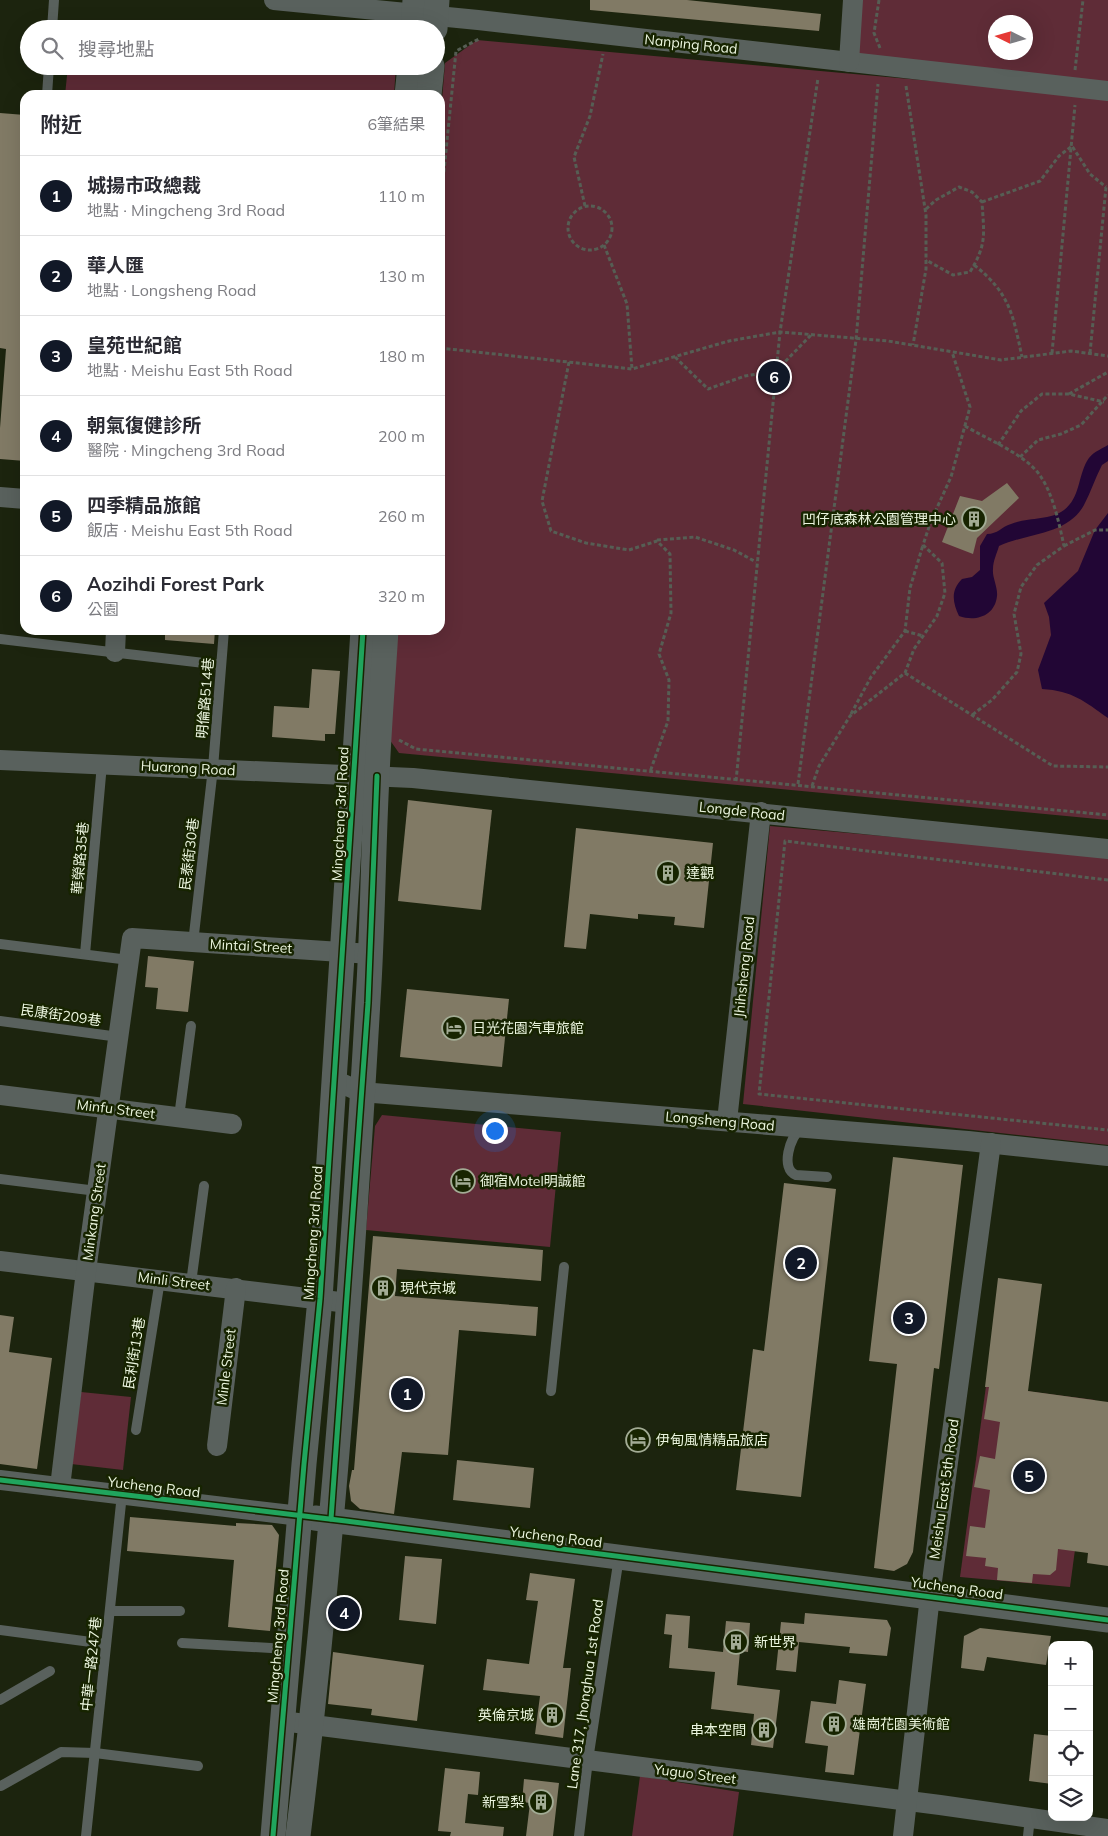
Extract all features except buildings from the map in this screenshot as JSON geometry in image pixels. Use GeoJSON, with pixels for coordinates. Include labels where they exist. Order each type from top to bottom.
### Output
{"type":"FeatureCollection","features":[{"type":"Feature","properties":{"kind":"street","name":"Nanping Road"},"geometry":{"type":"LineString","coordinates":[[274,0],[425,14],[1108,91]]}},
{"type":"Feature","properties":{"kind":"street"},"geometry":{"type":"LineString","coordinates":[[849,62],[853,0]]}},
{"type":"Feature","properties":{"kind":"street"},"geometry":{"type":"LineString","coordinates":[[408,90],[409,75]]}},
{"type":"Feature","properties":{"kind":"street"},"geometry":{"type":"LineString","coordinates":[[430,90],[431,75]]}},
{"type":"Feature","properties":{"kind":"street"},"geometry":{"type":"LineString","coordinates":[[0,497],[20,499]]}},
{"type":"Feature","properties":{"kind":"street"},"geometry":{"type":"LineString","coordinates":[[115,652],[116,635]]}},
{"type":"Feature","properties":{"kind":"street","name":"Mingcheng 3rd Road"},"geometry":{"type":"LineString","coordinates":[[298,1836],[331,1519],[348,1303],[371,954],[365,776],[363,635]]}},
{"type":"Feature","properties":{"kind":"street","name":"Mingcheng 3rd Road"},"geometry":{"type":"LineString","coordinates":[[273,1836],[320,1300],[344,952],[365,776],[385,635]]}},
{"type":"Feature","properties":{"kind":"street","name":"Huarong Road"},"geometry":{"type":"LineString","coordinates":[[0,760],[365,776]]}},
{"type":"Feature","properties":{"kind":"street","name":"Longde Road"},"geometry":{"type":"LineString","coordinates":[[365,776],[761,812],[1108,849]]}},
{"type":"Feature","properties":{"kind":"street","name":"Jhihsheng Road"},"geometry":{"type":"LineString","coordinates":[[727,1121],[761,812]]}},
{"type":"Feature","properties":{"kind":"street","name":"Mintai Street"},"geometry":{"type":"LineString","coordinates":[[132,938],[371,954]]}},
{"type":"Feature","properties":{"kind":"street","name":"Minkang Street"},"geometry":{"type":"LineString","coordinates":[[60,1487],[86,1271],[132,938]]}},
{"type":"Feature","properties":{"kind":"street","name":"Longsheng Road"},"geometry":{"type":"LineString","coordinates":[[334,1080],[361,1092],[991,1143],[1108,1156]]}},
{"type":"Feature","properties":{"kind":"street","name":"Minfu Street"},"geometry":{"type":"LineString","coordinates":[[0,1095],[232,1124]]}},
{"type":"Feature","properties":{"kind":"street","name":"Meishu East 5th Road"},"geometry":{"type":"LineString","coordinates":[[902,1836],[930,1596],[991,1143]]}},
{"type":"Feature","properties":{"kind":"street","name":"Minli Street"},"geometry":{"type":"LineString","coordinates":[[0,1261],[348,1303]]}},
{"type":"Feature","properties":{"kind":"street","name":"Minle Street"},"geometry":{"type":"LineString","coordinates":[[216,1446],[236,1288]]}},
{"type":"Feature","properties":{"kind":"street","name":"Yucheng Road"},"geometry":{"type":"LineString","coordinates":[[0,1480],[331,1519],[1108,1620]]}},
{"type":"Feature","properties":{"kind":"street","name":"Yuguo Street"},"geometry":{"type":"LineString","coordinates":[[282,1721],[907,1801],[1029,1826],[1108,1829]]}},
{"type":"Feature","properties":{"kind":"lane"},"geometry":{"type":"LineString","coordinates":[[53,20],[54,0]]}},
{"type":"Feature","properties":{"kind":"lane"},"geometry":{"type":"LineString","coordinates":[[48,90],[49,75]]}},
{"type":"Feature","properties":{"kind":"lane","name":"明倫路514巷"},"geometry":{"type":"LineString","coordinates":[[213,768],[224,635]]}},
{"type":"Feature","properties":{"kind":"lane"},"geometry":{"type":"LineString","coordinates":[[0,639],[221,665]]}},
{"type":"Feature","properties":{"kind":"lane","name":"華榮路35巷"},"geometry":{"type":"LineString","coordinates":[[85,954],[102,764]]}},
{"type":"Feature","properties":{"kind":"lane","name":"民泰街30巷"},"geometry":{"type":"LineString","coordinates":[[193,943],[213,768]]}},
{"type":"Feature","properties":{"kind":"lane"},"geometry":{"type":"LineString","coordinates":[[0,944],[129,960]]}},
{"type":"Feature","properties":{"kind":"lane","name":"民康街209巷"},"geometry":{"type":"LineString","coordinates":[[0,1021],[119,1037]]}},
{"type":"Feature","properties":{"kind":"lane"},"geometry":{"type":"LineString","coordinates":[[179,1117],[191,1026]]}},
{"type":"Feature","properties":{"kind":"lane"},"geometry":{"type":"LineString","coordinates":[[801,1128],[792,1138],[787,1166],[791,1173],[796,1175],[827,1177]]}},
{"type":"Feature","properties":{"kind":"lane"},"geometry":{"type":"LineString","coordinates":[[0,1179],[97,1191]]}},
{"type":"Feature","properties":{"kind":"lane"},"geometry":{"type":"LineString","coordinates":[[191,1283],[204,1186]]}},
{"type":"Feature","properties":{"kind":"lane"},"geometry":{"type":"LineString","coordinates":[[551,1391],[564,1267]]}},
{"type":"Feature","properties":{"kind":"lane","name":"民利街13巷"},"geometry":{"type":"LineString","coordinates":[[136,1430],[160,1280]]}},
{"type":"Feature","properties":{"kind":"lane","name":"中華一路247巷"},"geometry":{"type":"LineString","coordinates":[[86,1836],[122,1494]]}},
{"type":"Feature","properties":{"kind":"lane","name":"Lane 317, Jhonghua 1st Road"},"geometry":{"type":"LineString","coordinates":[[578,1836],[619,1556]]}},
{"type":"Feature","properties":{"kind":"lane"},"geometry":{"type":"LineString","coordinates":[[110,1611],[180,1611]]}},
{"type":"Feature","properties":{"kind":"lane"},"geometry":{"type":"LineString","coordinates":[[0,1630],[106,1644]]}},
{"type":"Feature","properties":{"kind":"lane"},"geometry":{"type":"LineString","coordinates":[[182,1643],[288,1649]]}},
{"type":"Feature","properties":{"kind":"lane"},"geometry":{"type":"LineString","coordinates":[[0,1700],[50,1671]]}},
{"type":"Feature","properties":{"kind":"lane"},"geometry":{"type":"LineString","coordinates":[[1,1786],[61,1752],[95,1753],[198,1766]]}},
{"type":"Feature","properties":{"kind":"path"},"geometry":{"type":"LineString","coordinates":[[879,0],[874,33],[876,43],[881,50]]}},
{"type":"Feature","properties":{"kind":"path"},"geometry":{"type":"LineString","coordinates":[[1075,70],[1083,0]]}},
{"type":"Feature","properties":{"kind":"path"},"geometry":{"type":"LineString","coordinates":[[445,160],[456,51],[476,39],[486,40]]}},
{"type":"Feature","properties":{"kind":"path"},"geometry":{"type":"LineString","coordinates":[[594,53],[613,55]]}},
{"type":"Feature","properties":{"kind":"path"},"geometry":{"type":"LineString","coordinates":[[585,206],[574,157],[590,116],[603,54]]}},
{"type":"Feature","properties":{"kind":"path"},"geometry":{"type":"LineString","coordinates":[[1066,70],[1082,71]]}},
{"type":"Feature","properties":{"kind":"path"},"geometry":{"type":"LineString","coordinates":[[808,76],[826,78]]}},
{"type":"Feature","properties":{"kind":"path"},"geometry":{"type":"LineString","coordinates":[[736,781],[780,332],[818,78]]}},
{"type":"Feature","properties":{"kind":"path"},"geometry":{"type":"LineString","coordinates":[[869,83],[887,84]]}},
{"type":"Feature","properties":{"kind":"path"},"geometry":{"type":"LineString","coordinates":[[798,784],[856,340],[878,84]]}},
{"type":"Feature","properties":{"kind":"path"},"geometry":{"type":"LineString","coordinates":[[897,85],[916,87]]}},
{"type":"Feature","properties":{"kind":"path"},"geometry":{"type":"LineString","coordinates":[[906,86],[926,209],[926,259],[913,345]]}},
{"type":"Feature","properties":{"kind":"path"},"geometry":{"type":"LineString","coordinates":[[1066,104],[1083,106]]}},
{"type":"Feature","properties":{"kind":"path"},"geometry":{"type":"LineString","coordinates":[[1052,353],[1075,106]]}},
{"type":"Feature","properties":{"kind":"path"},"geometry":{"type":"LineString","coordinates":[[982,202],[1040,181],[1059,156],[1072,146]]}},
{"type":"Feature","properties":{"kind":"path"},"geometry":{"type":"LineString","coordinates":[[1072,146],[1090,174],[1107,187],[1090,353]]}},
{"type":"Feature","properties":{"kind":"path"},"geometry":{"type":"LineString","coordinates":[[926,209],[936,200],[958,187],[972,192],[982,202],[984,241],[980,255],[970,272],[953,275],[926,259]]}},
{"type":"Feature","properties":{"kind":"path"},"geometry":{"type":"LineString","coordinates":[[585,206],[600,207],[610,218],[612,233],[604,245],[598,249],[584,249],[572,240],[568,227],[573,214],[585,206]]}},
{"type":"Feature","properties":{"kind":"path"},"geometry":{"type":"LineString","coordinates":[[604,245],[627,304],[632,369]]}},
{"type":"Feature","properties":{"kind":"path"},"geometry":{"type":"LineString","coordinates":[[974,265],[1001,290],[1010,311],[1022,357]]}},
{"type":"Feature","properties":{"kind":"path"},"geometry":{"type":"LineString","coordinates":[[445,349],[632,369],[729,341],[780,332],[913,345],[1001,360],[1070,351],[1108,356]]}},
{"type":"Feature","properties":{"kind":"path"},"geometry":{"type":"LineString","coordinates":[[675,357],[708,389],[745,376],[776,371],[811,335]]}},
{"type":"Feature","properties":{"kind":"path"},"geometry":{"type":"LineString","coordinates":[[812,786],[819,766],[850,716],[871,677],[905,631],[910,588],[923,545],[952,477],[970,407],[952,352]]}},
{"type":"Feature","properties":{"kind":"path"},"geometry":{"type":"LineString","coordinates":[[568,362],[542,501],[552,531],[586,543],[629,550],[656,540],[695,537],[734,550],[756,562]]}},
{"type":"Feature","properties":{"kind":"path"},"geometry":{"type":"LineString","coordinates":[[1069,394],[1108,372]]}},
{"type":"Feature","properties":{"kind":"path"},"geometry":{"type":"LineString","coordinates":[[998,445],[1022,411],[1042,394],[1069,394],[1104,402]]}},
{"type":"Feature","properties":{"kind":"path"},"geometry":{"type":"LineString","coordinates":[[1020,457],[1038,440],[1061,434],[1081,425],[1104,402],[1108,394]]}},
{"type":"Feature","properties":{"kind":"path"},"geometry":{"type":"LineString","coordinates":[[965,426],[1020,457],[1039,473],[1054,510],[1064,546]]}},
{"type":"Feature","properties":{"kind":"path"},"geometry":{"type":"LineString","coordinates":[[972,715],[992,700],[1018,672],[1021,654],[1014,614],[1021,587],[1037,565],[1064,546],[1095,530],[1108,530]]}},
{"type":"Feature","properties":{"kind":"path"},"geometry":{"type":"LineString","coordinates":[[650,772],[668,721],[669,680],[659,654],[671,613],[670,554],[656,540]]}},
{"type":"Feature","properties":{"kind":"path"},"geometry":{"type":"LineString","coordinates":[[850,716],[905,673],[914,649],[937,616],[945,593],[942,564],[923,545]]}},
{"type":"Feature","properties":{"kind":"path"},"geometry":{"type":"LineString","coordinates":[[905,631],[923,636]]}},
{"type":"Feature","properties":{"kind":"path"},"geometry":{"type":"LineString","coordinates":[[905,673],[1053,766],[1108,767]]}},
{"type":"Feature","properties":{"kind":"path"},"geometry":{"type":"LineString","coordinates":[[416,749],[1108,815]]}},
{"type":"Feature","properties":{"kind":"path"},"geometry":{"type":"LineString","coordinates":[[1108,880],[785,841],[759,1094],[1108,1130]]}},
{"type":"Feature","properties":{"kind":"shaded area"},"geometry":{"type":"Polygon","coordinates":[[[856,0],[1108,0],[1108,83],[850,59],[856,0]]]}},
{"type":"Feature","properties":{"kind":"shaded area"},"geometry":{"type":"Polygon","coordinates":[[[477,40],[1108,97],[1108,820],[399,753],[387,736],[396,635],[445,635],[445,90],[443,90],[445,63],[477,40]]]}},
{"type":"Feature","properties":{"kind":"shaded area"},"geometry":{"type":"Polygon","coordinates":[[[67,75],[395,75],[394,90],[66,90],[67,75]]]}},
{"type":"Feature","properties":{"kind":"shaded area"},"geometry":{"type":"Polygon","coordinates":[[[1108,445],[1108,461],[1102,465],[1084,505],[1077,515],[1057,528],[999,546],[993,566],[997,596],[993,608],[989,613],[978,618],[959,616],[954,602],[954,593],[962,579],[972,577],[980,570],[980,546],[987,534],[994,533],[1008,525],[1052,516],[1064,510],[1073,500],[1084,467],[1091,455],[1108,445]]]}},
{"type":"Feature","properties":{"kind":"shaded area"},"geometry":{"type":"Polygon","coordinates":[[[1108,513],[1108,718],[1078,698],[1062,692],[1042,689],[1038,670],[1051,635],[1049,617],[1044,603],[1078,571],[1095,530],[1108,513]]]}},
{"type":"Feature","properties":{"kind":"shaded area"},"geometry":{"type":"Polygon","coordinates":[[[770,826],[1108,856],[1108,1145],[743,1104],[770,826]]]}},
{"type":"Feature","properties":{"kind":"shaded area","name":"御宿Motel明誠館"},"geometry":{"type":"Polygon","coordinates":[[[382,1115],[561,1132],[550,1247],[366,1230],[375,1126],[382,1115]]]}},
{"type":"Feature","properties":{"kind":"shaded area"},"geometry":{"type":"Polygon","coordinates":[[[986,1386],[1095,1400],[1070,1587],[960,1577],[986,1386]]]}},
{"type":"Feature","properties":{"kind":"shaded area"},"geometry":{"type":"Polygon","coordinates":[[[81,1392],[131,1397],[123,1470],[71,1464],[81,1392]]]}},
{"type":"Feature","properties":{"kind":"shaded area"},"geometry":{"type":"Polygon","coordinates":[[[640,1776],[739,1792],[733,1836],[632,1836],[640,1776]]]}},
{"type":"Feature","properties":{"kind":"cycle path"},"geometry":{"type":"LineString","coordinates":[[273,1836],[304,1464],[320,1299],[363,635]]}},
{"type":"Feature","properties":{"kind":"cycle path"},"geometry":{"type":"LineString","coordinates":[[331,1519],[368,1003],[377,776]]}},
{"type":"Feature","properties":{"kind":"cycle path"},"geometry":{"type":"LineString","coordinates":[[0,1480],[346,1521],[1108,1620]]}},
{"type":"Feature","properties":{"kind":"place","name":"Aozihdi Forest Park"},"geometry":{"type":"Point","coordinates":[774,377]}},
{"type":"Feature","properties":{"kind":"place","name":"凹仔底森林公園管理中心"},"geometry":{"type":"Point","coordinates":[974,519]}},
{"type":"Feature","properties":{"kind":"place","name":"達觀"},"geometry":{"type":"Point","coordinates":[668,873]}},
{"type":"Feature","properties":{"kind":"place","name":"日光花園汽車旅館"},"geometry":{"type":"Point","coordinates":[454,1028]}},
{"type":"Feature","properties":{"kind":"place","name":"御宿Motel明誠館"},"geometry":{"type":"Point","coordinates":[463,1181]}},
{"type":"Feature","properties":{"kind":"place","name":"華人匯"},"geometry":{"type":"Point","coordinates":[801,1263]}},
{"type":"Feature","properties":{"kind":"place","name":"現代京城"},"geometry":{"type":"Point","coordinates":[383,1288]}},
{"type":"Feature","properties":{"kind":"place","name":"皇苑世紀館"},"geometry":{"type":"Point","coordinates":[909,1318]}},
{"type":"Feature","properties":{"kind":"place","name":"城揚市政總裁"},"geometry":{"type":"Point","coordinates":[407,1394]}},
{"type":"Feature","properties":{"kind":"place","name":"伊甸風情精品旅店"},"geometry":{"type":"Point","coordinates":[638,1440]}},
{"type":"Feature","properties":{"kind":"place","name":"四季精品旅館"},"geometry":{"type":"Point","coordinates":[1029,1476]}},
{"type":"Feature","properties":{"kind":"place","name":"朝氣復健診所"},"geometry":{"type":"Point","coordinates":[344,1613]}},
{"type":"Feature","properties":{"kind":"place","name":"新世界"},"geometry":{"type":"Point","coordinates":[736,1642]}},
{"type":"Feature","properties":{"kind":"place","name":"英倫京城"},"geometry":{"type":"Point","coordinates":[552,1715]}},
{"type":"Feature","properties":{"kind":"place","name":"雄崗花園美術館"},"geometry":{"type":"Point","coordinates":[834,1724]}},
{"type":"Feature","properties":{"kind":"place","name":"串本空間"},"geometry":{"type":"Point","coordinates":[764,1730]}},
{"type":"Feature","properties":{"kind":"place","name":"新雪梨"},"geometry":{"type":"Point","coordinates":[541,1802]}}]}
